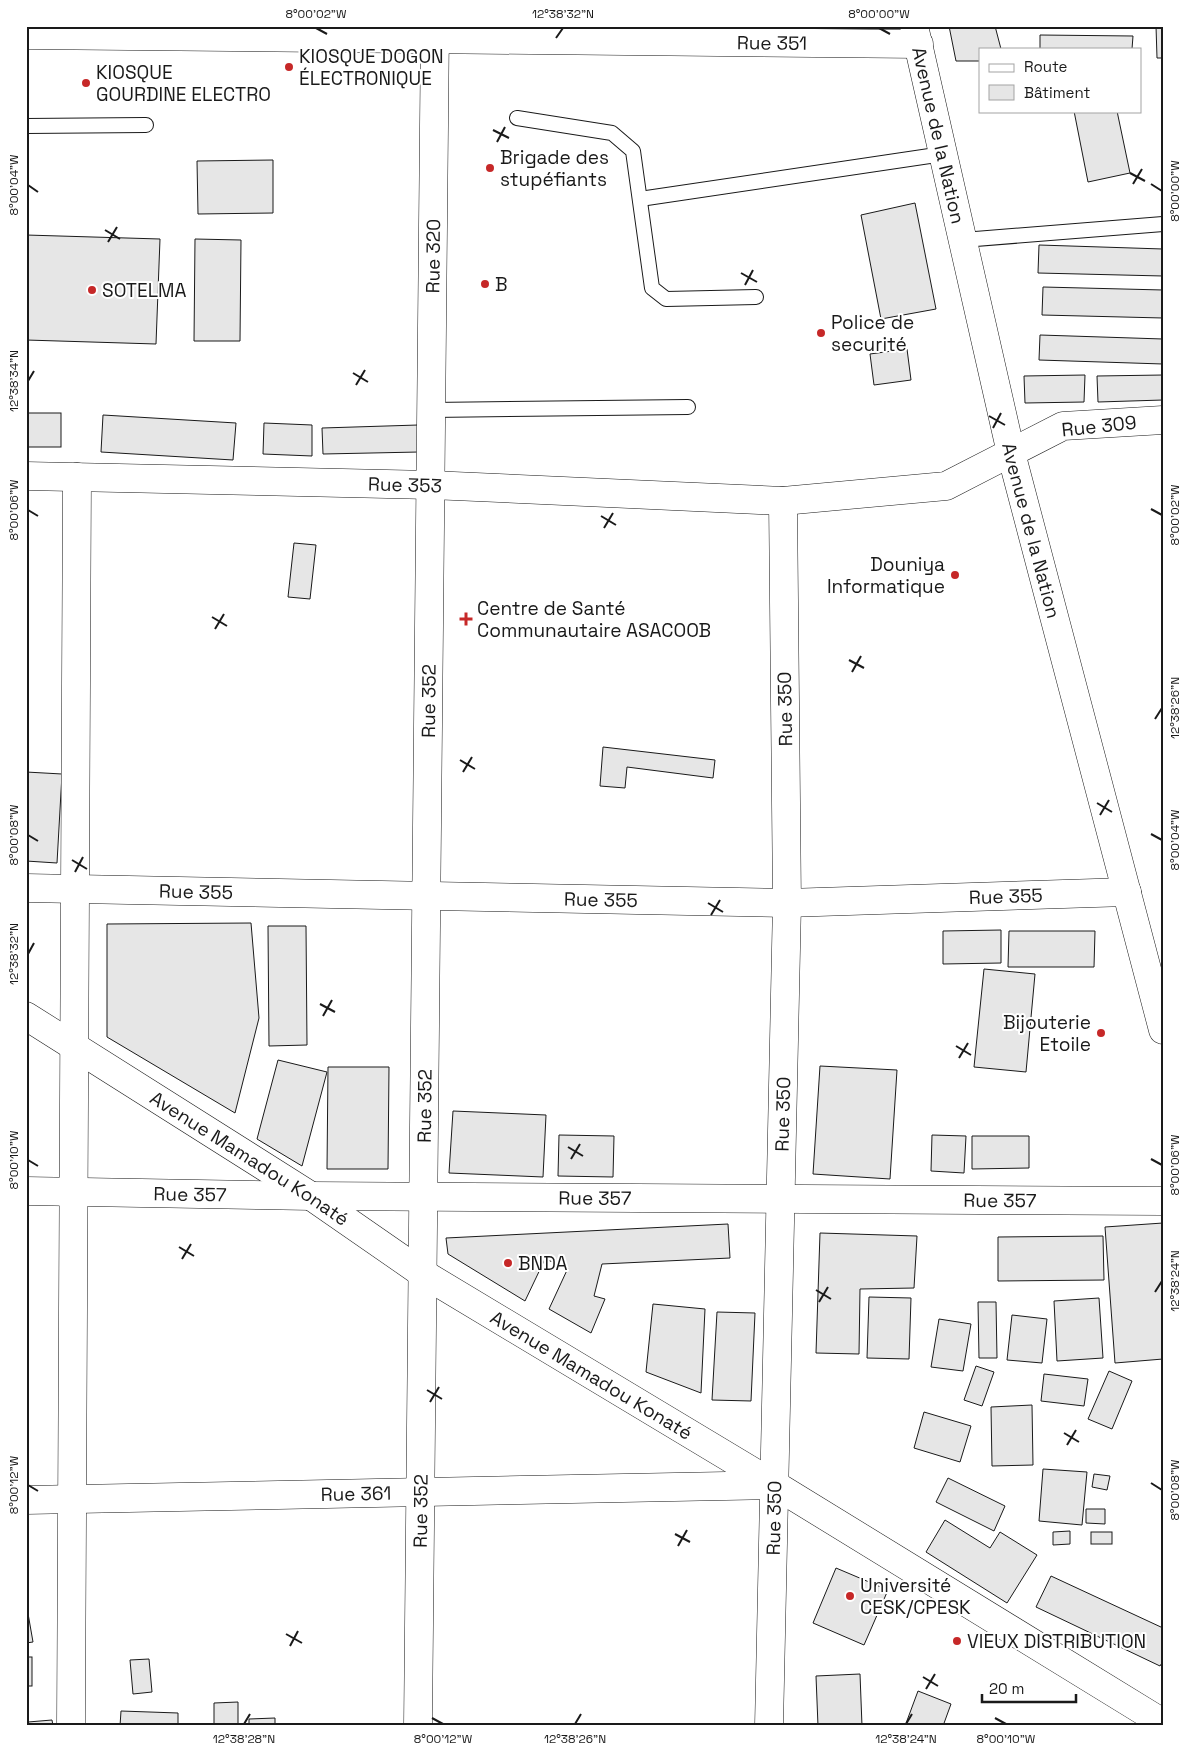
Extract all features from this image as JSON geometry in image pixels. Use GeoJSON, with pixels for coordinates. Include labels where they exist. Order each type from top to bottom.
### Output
{"type":"FeatureCollection","features":[{"type":"Feature","properties":{"kind":"street","name":"Rue 351"},"geometry":{"type":"LineString","coordinates":[[26,35],[89,30],[916,35]]}},
{"type":"Feature","properties":{"kind":"street","name":"Rue 320"},"geometry":{"type":"LineString","coordinates":[[430,485],[435,32]]}},
{"type":"Feature","properties":{"kind":"street","name":"Avenue de la Nation"},"geometry":{"type":"LineString","coordinates":[[916,35],[1011,453],[1163,1030]]}},
{"type":"Feature","properties":{"kind":"street","name":"Rue 309"},"geometry":{"type":"LineString","coordinates":[[783,501],[946,486],[1062,426],[1163,420]]}},
{"type":"Feature","properties":{"kind":"street","name":"Rue 353"},"geometry":{"type":"LineString","coordinates":[[26,476],[430,485],[783,501]]}},
{"type":"Feature","properties":{"kind":"street"},"geometry":{"type":"LineString","coordinates":[[72,1726],[77,477]]}},
{"type":"Feature","properties":{"kind":"street","name":"Rue 352"},"geometry":{"type":"LineString","coordinates":[[418,1726],[430,485]]}},
{"type":"Feature","properties":{"kind":"street","name":"Rue 350"},"geometry":{"type":"LineString","coordinates":[[769,1726],[787,903],[783,501]]}},
{"type":"Feature","properties":{"kind":"street","name":"Rue 355"},"geometry":{"type":"LineString","coordinates":[[26,888],[787,903],[1127,892]]}},
{"type":"Feature","properties":{"kind":"street","name":"Avenue Mamadou Konaté"},"geometry":{"type":"LineString","coordinates":[[26,1016],[311,1196],[422,1273],[775,1485],[1163,1723]]}},
{"type":"Feature","properties":{"kind":"street","name":"Rue 357"},"geometry":{"type":"LineString","coordinates":[[26,1191],[423,1197],[1163,1201]]}},
{"type":"Feature","properties":{"kind":"street","name":"Rue 361"},"geometry":{"type":"LineString","coordinates":[[26,1500],[775,1485]]}},
{"type":"Feature","properties":{"kind":"lane"},"geometry":{"type":"LineString","coordinates":[[517,118],[612,133],[633,150],[652,288],[666,299],[756,297]]}},
{"type":"Feature","properties":{"kind":"lane"},"geometry":{"type":"LineString","coordinates":[[26,126],[146,125]]}},
{"type":"Feature","properties":{"kind":"lane"},"geometry":{"type":"LineString","coordinates":[[640,198],[944,154]]}},
{"type":"Feature","properties":{"kind":"lane"},"geometry":{"type":"LineString","coordinates":[[963,240],[1163,224]]}},
{"type":"Feature","properties":{"kind":"lane"},"geometry":{"type":"LineString","coordinates":[[431,410],[688,407]]}},
{"type":"Feature","properties":{"kind":"building"},"geometry":{"type":"Polygon","coordinates":[[[949,26],[995,26],[1001,48],[979,48],[979,61],[956,61],[949,26]]]}},
{"type":"Feature","properties":{"kind":"building"},"geometry":{"type":"Polygon","coordinates":[[[1156,26],[1163,26],[1163,58],[1157,58],[1156,26]]]}},
{"type":"Feature","properties":{"kind":"building"},"geometry":{"type":"Polygon","coordinates":[[[1040,35],[1133,36],[1132,48],[1040,48],[1040,35]]]}},
{"type":"Feature","properties":{"kind":"building"},"geometry":{"type":"Polygon","coordinates":[[[1074,112],[1117,112],[1130,173],[1088,182],[1074,112]]]}},
{"type":"Feature","properties":{"kind":"building"},"geometry":{"type":"Polygon","coordinates":[[[273,160],[273,213],[198,214],[197,161],[273,160]]]}},
{"type":"Feature","properties":{"kind":"building"},"geometry":{"type":"Polygon","coordinates":[[[915,203],[936,309],[881,319],[861,215],[915,203]]]}},
{"type":"Feature","properties":{"kind":"building","name":"SOTELMA"},"geometry":{"type":"Polygon","coordinates":[[[26,235],[160,239],[156,344],[26,340],[26,235]]]}},
{"type":"Feature","properties":{"kind":"building"},"geometry":{"type":"Polygon","coordinates":[[[195,239],[241,240],[240,341],[194,341],[195,239]]]}},
{"type":"Feature","properties":{"kind":"building"},"geometry":{"type":"Polygon","coordinates":[[[1039,245],[1163,249],[1163,276],[1038,273],[1039,245]]]}},
{"type":"Feature","properties":{"kind":"building"},"geometry":{"type":"Polygon","coordinates":[[[1043,287],[1163,290],[1163,318],[1042,315],[1043,287]]]}},
{"type":"Feature","properties":{"kind":"building"},"geometry":{"type":"Polygon","coordinates":[[[1040,335],[1163,339],[1163,364],[1039,360],[1040,335]]]}},
{"type":"Feature","properties":{"kind":"building"},"geometry":{"type":"Polygon","coordinates":[[[907,349],[911,380],[874,385],[870,354],[907,349]]]}},
{"type":"Feature","properties":{"kind":"building"},"geometry":{"type":"Polygon","coordinates":[[[1085,375],[1084,402],[1025,403],[1024,376],[1085,375]]]}},
{"type":"Feature","properties":{"kind":"building"},"geometry":{"type":"Polygon","coordinates":[[[1163,375],[1163,400],[1098,402],[1097,376],[1163,375]]]}},
{"type":"Feature","properties":{"kind":"building"},"geometry":{"type":"Polygon","coordinates":[[[26,413],[61,413],[61,447],[26,447],[26,413]]]}},
{"type":"Feature","properties":{"kind":"building"},"geometry":{"type":"Polygon","coordinates":[[[103,415],[236,423],[233,460],[101,452],[103,415]]]}},
{"type":"Feature","properties":{"kind":"building"},"geometry":{"type":"Polygon","coordinates":[[[264,423],[312,425],[312,456],[263,454],[264,423]]]}},
{"type":"Feature","properties":{"kind":"building"},"geometry":{"type":"Polygon","coordinates":[[[418,425],[419,452],[323,454],[322,428],[418,425]]]}},
{"type":"Feature","properties":{"kind":"building"},"geometry":{"type":"Polygon","coordinates":[[[294,543],[316,545],[310,599],[288,597],[294,543]]]}},
{"type":"Feature","properties":{"kind":"building"},"geometry":{"type":"Polygon","coordinates":[[[603,747],[715,760],[713,778],[627,767],[625,788],[600,786],[603,747]]]}},
{"type":"Feature","properties":{"kind":"building"},"geometry":{"type":"Polygon","coordinates":[[[26,772],[62,774],[57,863],[26,861],[26,772]]]}},
{"type":"Feature","properties":{"kind":"building"},"geometry":{"type":"Polygon","coordinates":[[[251,923],[259,1018],[235,1113],[107,1037],[107,924],[251,923]]]}},
{"type":"Feature","properties":{"kind":"building"},"geometry":{"type":"Polygon","coordinates":[[[268,926],[306,926],[307,1045],[269,1046],[268,926]]]}},
{"type":"Feature","properties":{"kind":"building"},"geometry":{"type":"Polygon","coordinates":[[[1001,930],[1001,963],[943,964],[943,931],[1001,930]]]}},
{"type":"Feature","properties":{"kind":"building"},"geometry":{"type":"Polygon","coordinates":[[[1009,931],[1095,931],[1094,967],[1008,967],[1009,931]]]}},
{"type":"Feature","properties":{"kind":"building"},"geometry":{"type":"Polygon","coordinates":[[[984,969],[1035,974],[1026,1072],[974,1067],[984,969]]]}},
{"type":"Feature","properties":{"kind":"building"},"geometry":{"type":"Polygon","coordinates":[[[278,1060],[327,1072],[302,1166],[257,1139],[278,1060]]]}},
{"type":"Feature","properties":{"kind":"building"},"geometry":{"type":"Polygon","coordinates":[[[820,1066],[897,1070],[890,1179],[813,1174],[820,1066]]]}},
{"type":"Feature","properties":{"kind":"building"},"geometry":{"type":"Polygon","coordinates":[[[328,1067],[389,1067],[388,1169],[327,1169],[328,1067]]]}},
{"type":"Feature","properties":{"kind":"building"},"geometry":{"type":"Polygon","coordinates":[[[453,1111],[546,1115],[543,1177],[449,1173],[453,1111]]]}},
{"type":"Feature","properties":{"kind":"building"},"geometry":{"type":"Polygon","coordinates":[[[559,1135],[614,1136],[613,1177],[558,1176],[559,1135]]]}},
{"type":"Feature","properties":{"kind":"building"},"geometry":{"type":"Polygon","coordinates":[[[932,1135],[966,1136],[964,1173],[931,1171],[932,1135]]]}},
{"type":"Feature","properties":{"kind":"building"},"geometry":{"type":"Polygon","coordinates":[[[972,1136],[1029,1136],[1029,1168],[972,1169],[972,1136]]]}},
{"type":"Feature","properties":{"kind":"building"},"geometry":{"type":"Polygon","coordinates":[[[1163,1223],[1163,1359],[1115,1363],[1105,1227],[1163,1223]]]}},
{"type":"Feature","properties":{"kind":"building"},"geometry":{"type":"Polygon","coordinates":[[[728,1224],[730,1258],[602,1264],[594,1296],[605,1299],[591,1333],[549,1309],[568,1268],[545,1259],[525,1301],[448,1254],[446,1238],[728,1224]]]}},
{"type":"Feature","properties":{"kind":"building"},"geometry":{"type":"Polygon","coordinates":[[[820,1233],[917,1236],[914,1288],[860,1289],[859,1354],[816,1353],[820,1233]]]}},
{"type":"Feature","properties":{"kind":"building"},"geometry":{"type":"Polygon","coordinates":[[[1103,1236],[1104,1280],[998,1281],[998,1237],[1103,1236]]]}},
{"type":"Feature","properties":{"kind":"building"},"geometry":{"type":"Polygon","coordinates":[[[869,1297],[911,1298],[909,1359],[867,1358],[869,1297]]]}},
{"type":"Feature","properties":{"kind":"building"},"geometry":{"type":"Polygon","coordinates":[[[1099,1298],[1103,1358],[1057,1361],[1054,1301],[1099,1298]]]}},
{"type":"Feature","properties":{"kind":"building"},"geometry":{"type":"Polygon","coordinates":[[[978,1302],[996,1302],[997,1358],[979,1358],[978,1302]]]}},
{"type":"Feature","properties":{"kind":"building"},"geometry":{"type":"Polygon","coordinates":[[[653,1304],[705,1309],[701,1393],[646,1372],[653,1304]]]}},
{"type":"Feature","properties":{"kind":"building"},"geometry":{"type":"Polygon","coordinates":[[[717,1312],[755,1313],[751,1401],[712,1400],[717,1312]]]}},
{"type":"Feature","properties":{"kind":"building"},"geometry":{"type":"Polygon","coordinates":[[[1012,1315],[1047,1319],[1042,1363],[1007,1360],[1012,1315]]]}},
{"type":"Feature","properties":{"kind":"building"},"geometry":{"type":"Polygon","coordinates":[[[939,1319],[971,1324],[963,1371],[931,1367],[939,1319]]]}},
{"type":"Feature","properties":{"kind":"building"},"geometry":{"type":"Polygon","coordinates":[[[976,1366],[994,1372],[982,1406],[964,1400],[976,1366]]]}},
{"type":"Feature","properties":{"kind":"building"},"geometry":{"type":"Polygon","coordinates":[[[1109,1371],[1132,1381],[1112,1429],[1088,1419],[1109,1371]]]}},
{"type":"Feature","properties":{"kind":"building"},"geometry":{"type":"Polygon","coordinates":[[[1044,1374],[1088,1379],[1084,1406],[1041,1401],[1044,1374]]]}},
{"type":"Feature","properties":{"kind":"building"},"geometry":{"type":"Polygon","coordinates":[[[1032,1405],[1033,1465],[992,1466],[991,1407],[1032,1405]]]}},
{"type":"Feature","properties":{"kind":"building"},"geometry":{"type":"Polygon","coordinates":[[[924,1412],[971,1426],[960,1462],[914,1448],[924,1412]]]}},
{"type":"Feature","properties":{"kind":"building"},"geometry":{"type":"Polygon","coordinates":[[[1043,1469],[1087,1472],[1082,1525],[1039,1521],[1043,1469]]]}},
{"type":"Feature","properties":{"kind":"building"},"geometry":{"type":"Polygon","coordinates":[[[1094,1474],[1110,1476],[1107,1490],[1092,1487],[1094,1474]]]}},
{"type":"Feature","properties":{"kind":"building"},"geometry":{"type":"Polygon","coordinates":[[[948,1478],[1005,1506],[994,1531],[936,1502],[948,1478]]]}},
{"type":"Feature","properties":{"kind":"building"},"geometry":{"type":"Polygon","coordinates":[[[1086,1509],[1105,1509],[1105,1524],[1086,1523],[1086,1509]]]}},
{"type":"Feature","properties":{"kind":"building"},"geometry":{"type":"Polygon","coordinates":[[[945,1520],[990,1548],[1000,1532],[1037,1555],[1007,1603],[926,1552],[945,1520]]]}},
{"type":"Feature","properties":{"kind":"building"},"geometry":{"type":"Polygon","coordinates":[[[1070,1531],[1070,1544],[1053,1545],[1053,1532],[1070,1531]]]}},
{"type":"Feature","properties":{"kind":"building"},"geometry":{"type":"Polygon","coordinates":[[[1091,1532],[1112,1532],[1112,1544],[1091,1544],[1091,1532]]]}},
{"type":"Feature","properties":{"kind":"building"},"geometry":{"type":"Polygon","coordinates":[[[836,1568],[888,1590],[864,1645],[813,1623],[836,1568]]]}},
{"type":"Feature","properties":{"kind":"building"},"geometry":{"type":"Polygon","coordinates":[[[1051,1576],[1163,1628],[1163,1661],[1160,1666],[1036,1607],[1051,1576]]]}},
{"type":"Feature","properties":{"kind":"building"},"geometry":{"type":"Polygon","coordinates":[[[26,1602],[33,1642],[26,1643],[26,1602]]]}},
{"type":"Feature","properties":{"kind":"building"},"geometry":{"type":"Polygon","coordinates":[[[26,1657],[32,1657],[32,1686],[26,1686],[26,1657]]]}},
{"type":"Feature","properties":{"kind":"building"},"geometry":{"type":"Polygon","coordinates":[[[149,1659],[152,1692],[133,1694],[130,1660],[149,1659]]]}},
{"type":"Feature","properties":{"kind":"building"},"geometry":{"type":"Polygon","coordinates":[[[860,1674],[862,1726],[818,1726],[816,1676],[860,1674]]]}},
{"type":"Feature","properties":{"kind":"building"},"geometry":{"type":"Polygon","coordinates":[[[918,1691],[951,1704],[943,1726],[905,1726],[918,1691]]]}},
{"type":"Feature","properties":{"kind":"building"},"geometry":{"type":"Polygon","coordinates":[[[238,1702],[238,1726],[214,1726],[214,1703],[238,1702]]]}},
{"type":"Feature","properties":{"kind":"building"},"geometry":{"type":"Polygon","coordinates":[[[121,1711],[178,1713],[178,1726],[120,1726],[121,1711]]]}},
{"type":"Feature","properties":{"kind":"building"},"geometry":{"type":"Polygon","coordinates":[[[275,1718],[275,1726],[249,1726],[249,1719],[275,1718]]]}},
{"type":"Feature","properties":{"kind":"building"},"geometry":{"type":"Polygon","coordinates":[[[52,1720],[53,1726],[28,1726],[28,1722],[52,1720]]]}},
{"type":"Feature","properties":{"kind":"place","name":"KIOSQUE DOGON ÉLECTRONIQUE"},"geometry":{"type":"Point","coordinates":[289,67]}},
{"type":"Feature","properties":{"kind":"place","name":"KIOSQUE GOURDINE ELECTRO"},"geometry":{"type":"Point","coordinates":[86,83]}},
{"type":"Feature","properties":{"kind":"place","name":"Brigade des stupéfiants"},"geometry":{"type":"Point","coordinates":[490,168]}},
{"type":"Feature","properties":{"kind":"place","name":"B"},"geometry":{"type":"Point","coordinates":[485,284]}},
{"type":"Feature","properties":{"kind":"place","name":"SOTELMA"},"geometry":{"type":"Point","coordinates":[92,290]}},
{"type":"Feature","properties":{"kind":"place","name":"Police de securité"},"geometry":{"type":"Point","coordinates":[821,333]}},
{"type":"Feature","properties":{"kind":"place","name":"Douniya Informatique"},"geometry":{"type":"Point","coordinates":[955,575]}},
{"type":"Feature","properties":{"kind":"place","name":"Centre de Santé Communautaire ASACOOB"},"geometry":{"type":"Point","coordinates":[466,619]}},
{"type":"Feature","properties":{"kind":"place","name":"Bijouterie Etoile"},"geometry":{"type":"Point","coordinates":[1101,1033]}},
{"type":"Feature","properties":{"kind":"place","name":"BNDA"},"geometry":{"type":"Point","coordinates":[508,1263]}},
{"type":"Feature","properties":{"kind":"place","name":"Université CESK/CPESK"},"geometry":{"type":"Point","coordinates":[850,1596]}},
{"type":"Feature","properties":{"kind":"place","name":"VIEUX DISTRIBUTION"},"geometry":{"type":"Point","coordinates":[957,1641]}}]}
